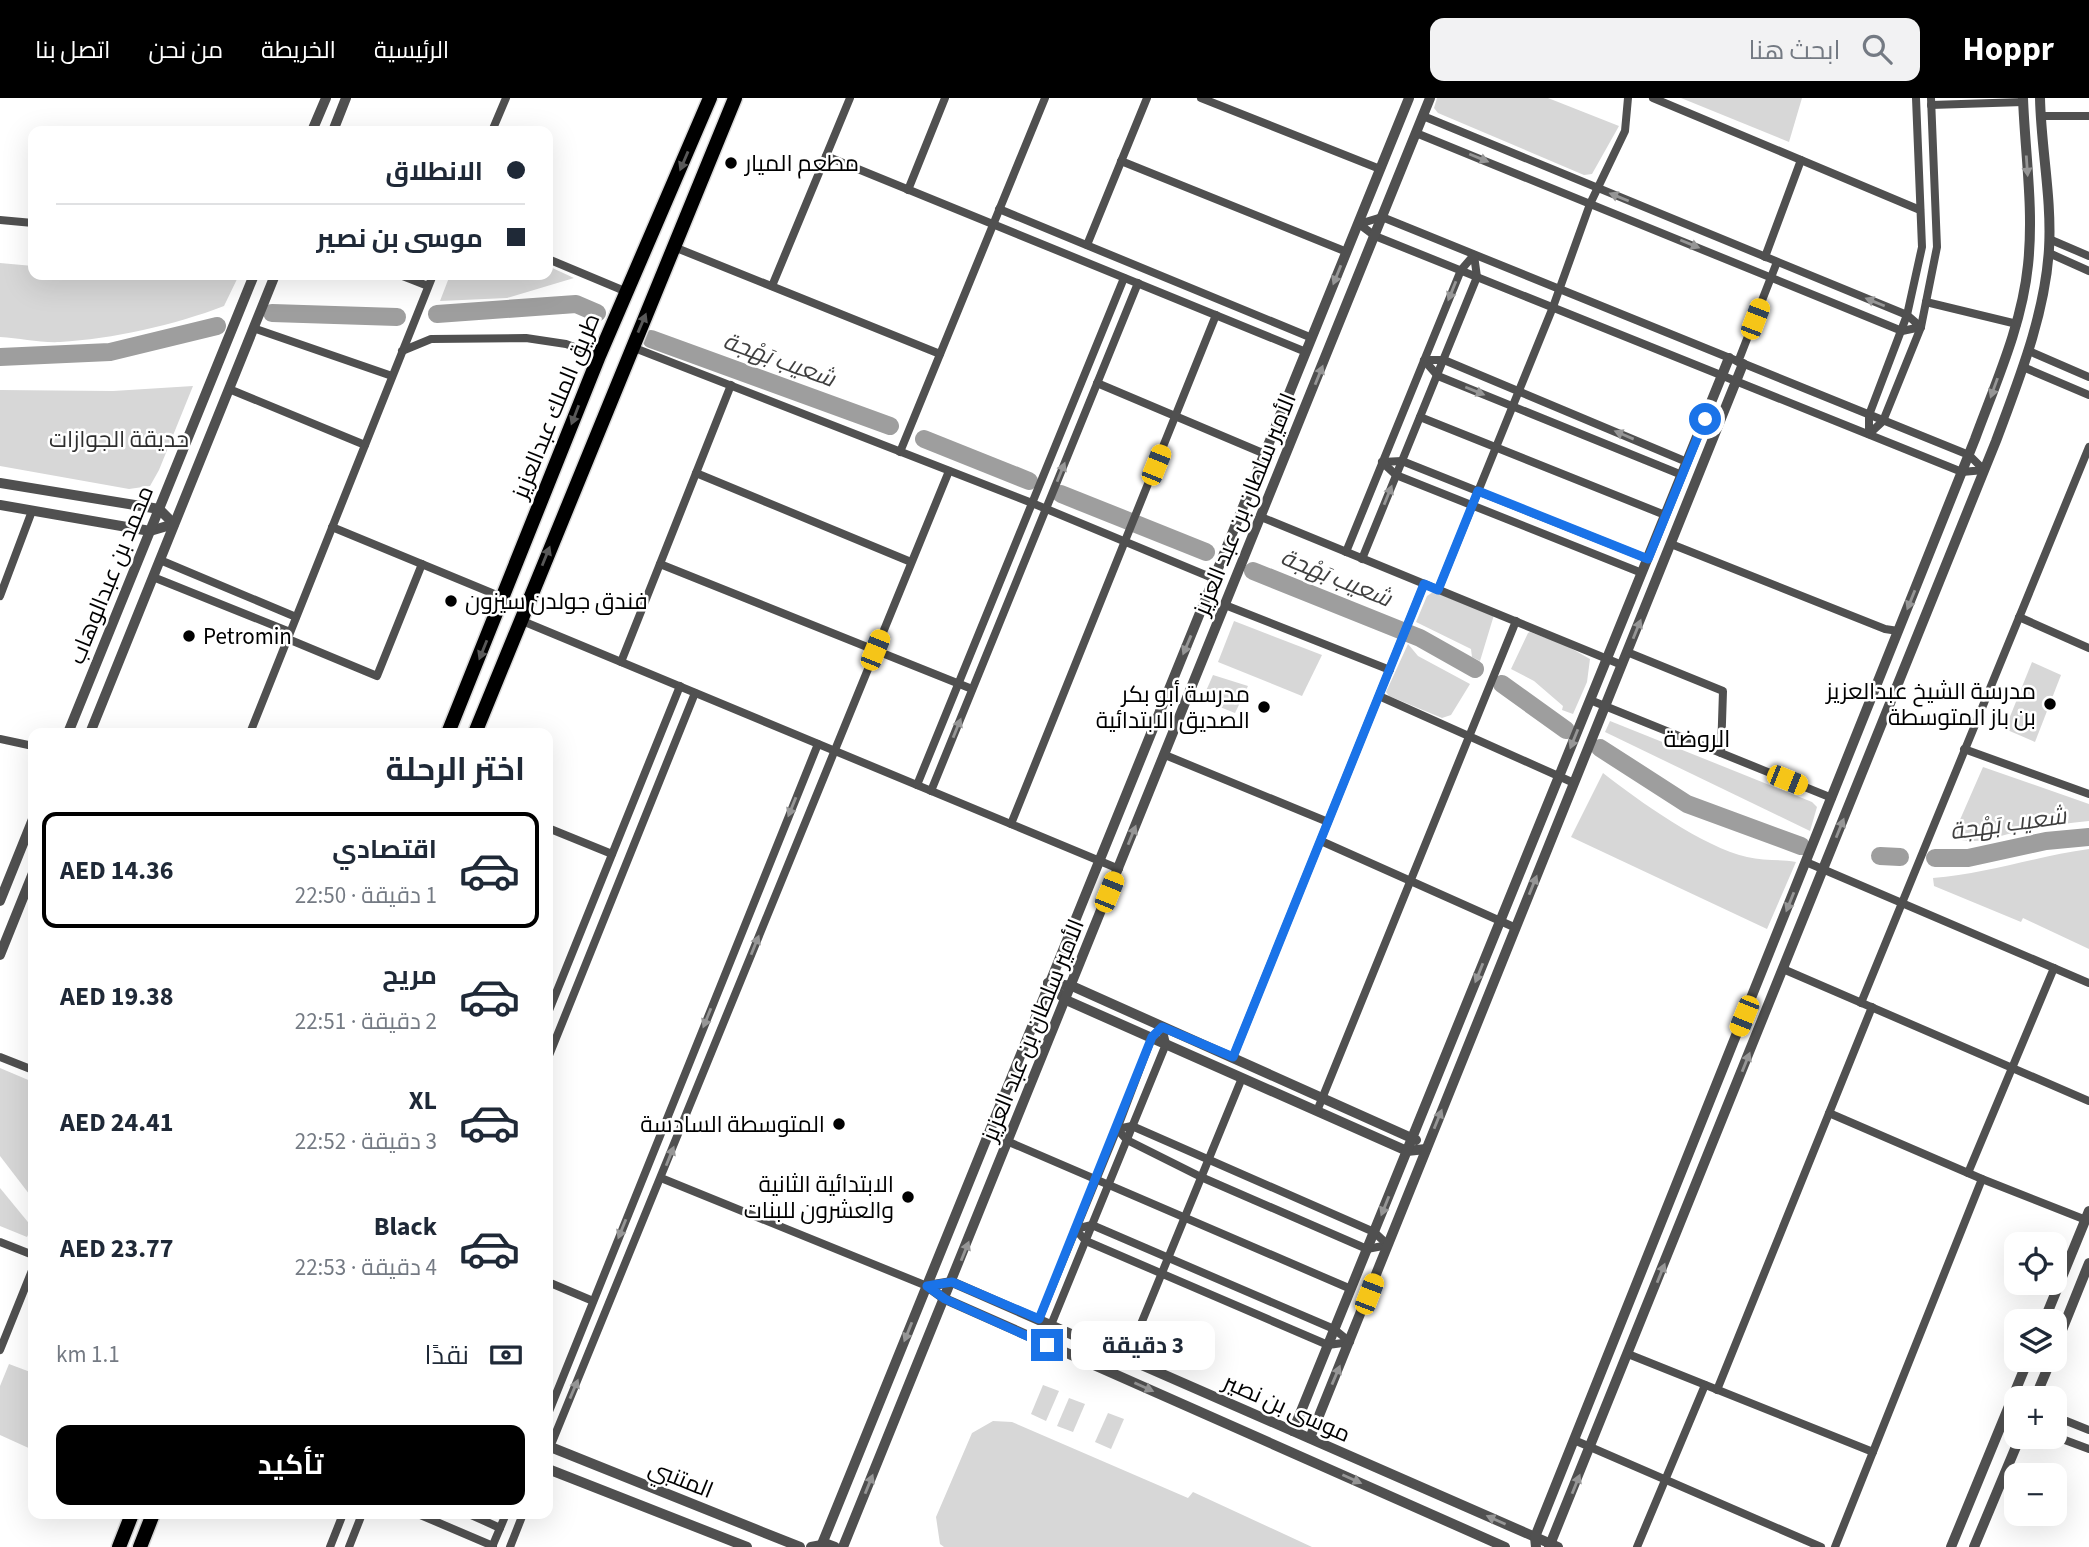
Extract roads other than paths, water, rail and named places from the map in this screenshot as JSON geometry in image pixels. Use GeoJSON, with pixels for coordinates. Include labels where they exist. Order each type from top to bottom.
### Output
{"type":"FeatureCollection","features":[{"type":"Feature","properties":{"kind":"highway","name":"طريق الملك عبدالعزيز"},"geometry":{"type":"LineString","coordinates":[[450,728],[599,356],[710,98]]}},
{"type":"Feature","properties":{"kind":"highway","name":"طريق الملك عبدالعزيز"},"geometry":{"type":"LineString","coordinates":[[476,728],[735,98]]}},
{"type":"Feature","properties":{"kind":"highway"},"geometry":{"type":"LineString","coordinates":[[119,1547],[130,1519]]}},
{"type":"Feature","properties":{"kind":"highway"},"geometry":{"type":"LineString","coordinates":[[140,1547],[151,1519]]}},
{"type":"Feature","properties":{"kind":"street"},"geometry":{"type":"LineString","coordinates":[[314,126],[326,98]]}},
{"type":"Feature","properties":{"kind":"street"},"geometry":{"type":"LineString","coordinates":[[335,126],[346,98]]}},
{"type":"Feature","properties":{"kind":"street"},"geometry":{"type":"LineString","coordinates":[[494,126],[506,98]]}},
{"type":"Feature","properties":{"kind":"street"},"geometry":{"type":"LineString","coordinates":[[772,286],[850,98]]}},
{"type":"Feature","properties":{"kind":"street"},"geometry":{"type":"LineString","coordinates":[[908,190],[945,98]]}},
{"type":"Feature","properties":{"kind":"street"},"geometry":{"type":"LineString","coordinates":[[900,452],[1045,98]]}},
{"type":"Feature","properties":{"kind":"street"},"geometry":{"type":"LineString","coordinates":[[1087,245],[1147,98]]}},
{"type":"Feature","properties":{"kind":"street"},"geometry":{"type":"LineString","coordinates":[[1201,98],[1380,169]]}},
{"type":"Feature","properties":{"kind":"street","name":"الأمير سلطان بن عبد العزيز"},"geometry":{"type":"LineString","coordinates":[[817,1546],[927,1286],[1409,98]]}},
{"type":"Feature","properties":{"kind":"street","name":"الأمير سلطان بن عبد العزيز"},"geometry":{"type":"LineString","coordinates":[[843,1547],[1430,98]]}},
{"type":"Feature","properties":{"kind":"street"},"geometry":{"type":"LineString","coordinates":[[1438,590],[1553,307],[1590,204],[1625,131],[1628,98]]}},
{"type":"Feature","properties":{"kind":"street"},"geometry":{"type":"LineString","coordinates":[[1653,98],[1920,210]]}},
{"type":"Feature","properties":{"kind":"street"},"geometry":{"type":"LineString","coordinates":[[1869,434],[1869,415],[1902,331],[1922,247],[1916,98]]}},
{"type":"Feature","properties":{"kind":"street"},"geometry":{"type":"LineString","coordinates":[[1553,1546],[1984,470],[2029,351],[2049,253],[2040,98]]}},
{"type":"Feature","properties":{"kind":"street"},"geometry":{"type":"LineString","coordinates":[[1535,1542],[1969,456],[2017,324],[2028,266],[2031,216],[2023,100],[1931,102],[1937,247],[1921,327],[1883,421],[1869,434]]}},
{"type":"Feature","properties":{"kind":"street"},"geometry":{"type":"LineString","coordinates":[[1423,116],[1907,315],[1921,327]]}},
{"type":"Feature","properties":{"kind":"street"},"geometry":{"type":"LineString","coordinates":[[2040,116],[2089,116]]}},
{"type":"Feature","properties":{"kind":"street"},"geometry":{"type":"LineString","coordinates":[[1416,133],[1902,331],[1921,327]]}},
{"type":"Feature","properties":{"kind":"street"},"geometry":{"type":"LineString","coordinates":[[826,156],[1306,352]]}},
{"type":"Feature","properties":{"kind":"street"},"geometry":{"type":"LineString","coordinates":[[1765,257],[1801,160]]}},
{"type":"Feature","properties":{"kind":"street"},"geometry":{"type":"LineString","coordinates":[[1121,161],[1347,252]]}},
{"type":"Feature","properties":{"kind":"street"},"geometry":{"type":"LineString","coordinates":[[999,209],[1312,338]]}},
{"type":"Feature","properties":{"kind":"street"},"geometry":{"type":"LineString","coordinates":[[1359,223],[1382,218],[1969,456],[1984,470]]}},
{"type":"Feature","properties":{"kind":"street"},"geometry":{"type":"LineString","coordinates":[[0,220],[28,223]]}},
{"type":"Feature","properties":{"kind":"street"},"geometry":{"type":"LineString","coordinates":[[1359,223],[1375,236],[1962,472],[1984,470]]}},
{"type":"Feature","properties":{"kind":"street"},"geometry":{"type":"LineString","coordinates":[[2049,239],[2089,257]]}},
{"type":"Feature","properties":{"kind":"street"},"geometry":{"type":"LineString","coordinates":[[674,247],[940,354]]}},
{"type":"Feature","properties":{"kind":"street"},"geometry":{"type":"LineString","coordinates":[[2049,253],[2089,271]]}},
{"type":"Feature","properties":{"kind":"street"},"geometry":{"type":"LineString","coordinates":[[1346,552],[1461,270],[1474,255]]}},
{"type":"Feature","properties":{"kind":"street"},"geometry":{"type":"LineString","coordinates":[[1362,559],[1477,277],[1474,255]]}},
{"type":"Feature","properties":{"kind":"street"},"geometry":{"type":"LineString","coordinates":[[553,261],[627,292]]}},
{"type":"Feature","properties":{"kind":"street"},"geometry":{"type":"LineString","coordinates":[[1310,1438],[1736,381],[1737,361],[1777,262]]}},
{"type":"Feature","properties":{"kind":"street"},"geometry":{"type":"LineString","coordinates":[[917,785],[1124,278]]}},
{"type":"Feature","properties":{"kind":"street","name":"محمد بن عبدالوهاب"},"geometry":{"type":"LineString","coordinates":[[70,728],[252,280]]}},
{"type":"Feature","properties":{"kind":"street","name":"محمد بن عبدالوهاب"},"geometry":{"type":"LineString","coordinates":[[92,728],[273,280]]}},
{"type":"Feature","properties":{"kind":"street"},"geometry":{"type":"LineString","coordinates":[[413,280],[428,286]]}},
{"type":"Feature","properties":{"kind":"street"},"geometry":{"type":"LineString","coordinates":[[252,728],[431,280]]}},
{"type":"Feature","properties":{"kind":"street"},"geometry":{"type":"LineString","coordinates":[[931,791],[1138,283]]}},
{"type":"Feature","properties":{"kind":"street"},"geometry":{"type":"LineString","coordinates":[[1926,302],[2017,324]]}},
{"type":"Feature","properties":{"kind":"street"},"geometry":{"type":"LineString","coordinates":[[1011,824],[1216,315]]}},
{"type":"Feature","properties":{"kind":"street"},"geometry":{"type":"LineString","coordinates":[[253,328],[392,376]]}},
{"type":"Feature","properties":{"kind":"street"},"geometry":{"type":"LineString","coordinates":[[402,351],[431,339],[526,338],[566,344],[599,356]]}},
{"type":"Feature","properties":{"kind":"street"},"geometry":{"type":"LineString","coordinates":[[632,346],[1032,503],[1215,579]]}},
{"type":"Feature","properties":{"kind":"street"},"geometry":{"type":"LineString","coordinates":[[2029,351],[2089,377]]}},
{"type":"Feature","properties":{"kind":"street"},"geometry":{"type":"LineString","coordinates":[[1424,360],[1444,360],[1687,462]]}},
{"type":"Feature","properties":{"kind":"street"},"geometry":{"type":"LineString","coordinates":[[1424,360],[1438,376],[1682,475]]}},
{"type":"Feature","properties":{"kind":"street"},"geometry":{"type":"LineString","coordinates":[[1293,1431],[1722,375],[1737,361]]}},
{"type":"Feature","properties":{"kind":"street"},"geometry":{"type":"LineString","coordinates":[[2023,367],[2089,395]]}},
{"type":"Feature","properties":{"kind":"street"},"geometry":{"type":"LineString","coordinates":[[1097,383],[1265,454]]}},
{"type":"Feature","properties":{"kind":"street"},"geometry":{"type":"LineString","coordinates":[[621,662],[731,385]]}},
{"type":"Feature","properties":{"kind":"street"},"geometry":{"type":"LineString","coordinates":[[229,389],[365,445]]}},
{"type":"Feature","properties":{"kind":"street"},"geometry":{"type":"LineString","coordinates":[[1420,417],[1665,516]]}},
{"type":"Feature","properties":{"kind":"street"},"geometry":{"type":"LineString","coordinates":[[1861,1003],[2089,447]]}},
{"type":"Feature","properties":{"kind":"street"},"geometry":{"type":"LineString","coordinates":[[1382,462],[1402,461],[1648,559]]}},
{"type":"Feature","properties":{"kind":"street"},"geometry":{"type":"LineString","coordinates":[[1382,462],[1396,475],[1642,573]]}},
{"type":"Feature","properties":{"kind":"street"},"geometry":{"type":"LineString","coordinates":[[553,1438],[949,471]]}},
{"type":"Feature","properties":{"kind":"street"},"geometry":{"type":"LineString","coordinates":[[696,473],[911,562]]}},
{"type":"Feature","properties":{"kind":"street"},"geometry":{"type":"LineString","coordinates":[[0,482],[159,509],[174,524],[150,531],[0,505]]}},
{"type":"Feature","properties":{"kind":"street"},"geometry":{"type":"LineString","coordinates":[[0,596],[32,511]]}},
{"type":"Feature","properties":{"kind":"street"},"geometry":{"type":"LineString","coordinates":[[1261,517],[1622,665]]}},
{"type":"Feature","properties":{"kind":"street"},"geometry":{"type":"LineString","coordinates":[[332,527],[504,598]]}},
{"type":"Feature","properties":{"kind":"street"},"geometry":{"type":"LineString","coordinates":[[1671,544],[1885,629],[1898,631]]}},
{"type":"Feature","properties":{"kind":"street"},"geometry":{"type":"LineString","coordinates":[[160,560],[296,617]]}},
{"type":"Feature","properties":{"kind":"street"},"geometry":{"type":"LineString","coordinates":[[153,577],[377,676],[422,564]]}},
{"type":"Feature","properties":{"kind":"street"},"geometry":{"type":"LineString","coordinates":[[660,564],[972,689]]}},
{"type":"Feature","properties":{"kind":"street"},"geometry":{"type":"LineString","coordinates":[[1233,1057],[1424,584]]}},
{"type":"Feature","properties":{"kind":"street"},"geometry":{"type":"LineString","coordinates":[[1225,605],[1390,670]]}},
{"type":"Feature","properties":{"kind":"street"},"geometry":{"type":"LineString","coordinates":[[2019,617],[2089,648]]}},
{"type":"Feature","properties":{"kind":"street"},"geometry":{"type":"LineString","coordinates":[[520,620],[1119,869]]}},
{"type":"Feature","properties":{"kind":"street"},"geometry":{"type":"LineString","coordinates":[[1317,1111],[1516,621]]}},
{"type":"Feature","properties":{"kind":"street"},"geometry":{"type":"LineString","coordinates":[[1627,652],[1723,691],[1721,753]]}},
{"type":"Feature","properties":{"kind":"street"},"geometry":{"type":"LineString","coordinates":[[553,1001],[680,686]]}},
{"type":"Feature","properties":{"kind":"street"},"geometry":{"type":"LineString","coordinates":[[553,1046],[695,693]]}},
{"type":"Feature","properties":{"kind":"street"},"geometry":{"type":"LineString","coordinates":[[1379,696],[1574,783]]}},
{"type":"Feature","properties":{"kind":"street"},"geometry":{"type":"LineString","coordinates":[[1590,700],[1832,797]]}},
{"type":"Feature","properties":{"kind":"street"},"geometry":{"type":"LineString","coordinates":[[0,739],[28,745]]}},
{"type":"Feature","properties":{"kind":"street"},"geometry":{"type":"LineString","coordinates":[[553,1401],[818,744]]}},
{"type":"Feature","properties":{"kind":"street"},"geometry":{"type":"LineString","coordinates":[[1964,749],[2089,794]]}},
{"type":"Feature","properties":{"kind":"street"},"geometry":{"type":"LineString","coordinates":[[1165,755],[1328,822]]}},
{"type":"Feature","properties":{"kind":"street"},"geometry":{"type":"LineString","coordinates":[[553,830],[612,855]]}},
{"type":"Feature","properties":{"kind":"street"},"geometry":{"type":"LineString","coordinates":[[0,901],[28,831]]}},
{"type":"Feature","properties":{"kind":"street"},"geometry":{"type":"LineString","coordinates":[[1321,841],[1516,928]]}},
{"type":"Feature","properties":{"kind":"street"},"geometry":{"type":"LineString","coordinates":[[1806,862],[2089,984]]}},
{"type":"Feature","properties":{"kind":"street"},"geometry":{"type":"LineString","coordinates":[[0,955],[28,885]]}},
{"type":"Feature","properties":{"kind":"street"},"geometry":{"type":"LineString","coordinates":[[1968,1173],[2054,968]]}},
{"type":"Feature","properties":{"kind":"street"},"geometry":{"type":"LineString","coordinates":[[1783,969],[2089,1101]]}},
{"type":"Feature","properties":{"kind":"street"},"geometry":{"type":"LineString","coordinates":[[1048,983],[1072,986],[1413,1137],[1426,1149]]}},
{"type":"Feature","properties":{"kind":"street"},"geometry":{"type":"LineString","coordinates":[[1048,983],[1066,1000],[1407,1151],[1426,1149]]}},
{"type":"Feature","properties":{"kind":"street"},"geometry":{"type":"LineString","coordinates":[[1717,1390],[1872,1007]]}},
{"type":"Feature","properties":{"kind":"street"},"geometry":{"type":"LineString","coordinates":[[1039,1319],[1152,1037],[1162,1027]]}},
{"type":"Feature","properties":{"kind":"street"},"geometry":{"type":"LineString","coordinates":[[1051,1325],[1166,1044],[1162,1027]]}},
{"type":"Feature","properties":{"kind":"street"},"geometry":{"type":"LineString","coordinates":[[0,1057],[28,1068]]}},
{"type":"Feature","properties":{"kind":"street"},"geometry":{"type":"LineString","coordinates":[[1127,1358],[1242,1078]]}},
{"type":"Feature","properties":{"kind":"street"},"geometry":{"type":"LineString","coordinates":[[1829,1113],[1982,1179],[2087,1215],[2049,1309]]}},
{"type":"Feature","properties":{"kind":"street"},"geometry":{"type":"LineString","coordinates":[[1117,1129],[1132,1126],[1374,1232],[1388,1245]]}},
{"type":"Feature","properties":{"kind":"street"},"geometry":{"type":"LineString","coordinates":[[1117,1129],[1126,1139],[1201,1177],[1367,1249],[1388,1245]]}},
{"type":"Feature","properties":{"kind":"street"},"geometry":{"type":"LineString","coordinates":[[1009,1142],[1351,1289]]}},
{"type":"Feature","properties":{"kind":"street"},"geometry":{"type":"LineString","coordinates":[[661,1178],[927,1286],[952,1282]]}},
{"type":"Feature","properties":{"kind":"street"},"geometry":{"type":"LineString","coordinates":[[1835,1547],[1982,1179]]}},
{"type":"Feature","properties":{"kind":"street"},"geometry":{"type":"LineString","coordinates":[[1075,1229],[1092,1225],[1335,1329],[1350,1342]]}},
{"type":"Feature","properties":{"kind":"street"},"geometry":{"type":"LineString","coordinates":[[1075,1229],[1086,1241],[1328,1345],[1350,1342]]}},
{"type":"Feature","properties":{"kind":"street"},"geometry":{"type":"LineString","coordinates":[[0,1242],[28,1253]]}},
{"type":"Feature","properties":{"kind":"street"},"geometry":{"type":"LineString","coordinates":[[2067,1318],[2089,1264]]}},
{"type":"Feature","properties":{"kind":"street"},"geometry":{"type":"LineString","coordinates":[[0,1350],[28,1280]]}},
{"type":"Feature","properties":{"kind":"street","name":"موسى بن نصير"},"geometry":{"type":"LineString","coordinates":[[952,1282],[1310,1438],[1535,1542],[1553,1546]]}},
{"type":"Feature","properties":{"kind":"street"},"geometry":{"type":"LineString","coordinates":[[553,1284],[593,1301]]}},
{"type":"Feature","properties":{"kind":"street","name":"موسى بن نصير"},"geometry":{"type":"LineString","coordinates":[[927,1286],[945,1299],[1505,1547]]}},
{"type":"Feature","properties":{"kind":"street"},"geometry":{"type":"LineString","coordinates":[[1628,1354],[1873,1452]]}},
{"type":"Feature","properties":{"kind":"street"},"geometry":{"type":"LineString","coordinates":[[1951,1547],[2023,1372]]}},
{"type":"Feature","properties":{"kind":"street"},"geometry":{"type":"LineString","coordinates":[[1637,1547],[1705,1385]]}},
{"type":"Feature","properties":{"kind":"street"},"geometry":{"type":"LineString","coordinates":[[2067,1421],[2089,1430]]}},
{"type":"Feature","properties":{"kind":"street"},"geometry":{"type":"LineString","coordinates":[[1574,1440],[1820,1547]]}},
{"type":"Feature","properties":{"kind":"street"},"geometry":{"type":"LineString","coordinates":[[2067,1441],[2089,1449]]}},
{"type":"Feature","properties":{"kind":"street"},"geometry":{"type":"LineString","coordinates":[[1974,1547],[2015,1449]]}},
{"type":"Feature","properties":{"kind":"street","name":"المتنبي"},"geometry":{"type":"LineString","coordinates":[[553,1450],[800,1547]]}},
{"type":"Feature","properties":{"kind":"street","name":"المتنبي"},"geometry":{"type":"LineString","coordinates":[[553,1471],[747,1547]]}},
{"type":"Feature","properties":{"kind":"street"},"geometry":{"type":"LineString","coordinates":[[330,1547],[341,1519]]}},
{"type":"Feature","properties":{"kind":"street"},"geometry":{"type":"LineString","coordinates":[[349,1547],[360,1519]]}},
{"type":"Feature","properties":{"kind":"street"},"geometry":{"type":"LineString","coordinates":[[429,1519],[492,1547],[504,1519]]}},
{"type":"Feature","properties":{"kind":"street"},"geometry":{"type":"LineString","coordinates":[[480,1519],[500,1528]]}},
{"type":"Feature","properties":{"kind":"street"},"geometry":{"type":"LineString","coordinates":[[510,1547],[521,1519]]}},
{"type":"Feature","properties":{"kind":"street"},"geometry":{"type":"LineString","coordinates":[[817,1546],[835,1547]]}},
{"type":"Feature","properties":{"kind":"waterway","name":"شعيب بَهْجة"},"geometry":{"type":"LineString","coordinates":[[437,314],[576,304],[597,313]]}},
{"type":"Feature","properties":{"kind":"waterway","name":"شعيب بَهْجة"},"geometry":{"type":"LineString","coordinates":[[272,313],[397,317]]}},
{"type":"Feature","properties":{"kind":"waterway","name":"شعيب بَهْجة"},"geometry":{"type":"LineString","coordinates":[[0,357],[110,352],[217,326]]}},
{"type":"Feature","properties":{"kind":"waterway","name":"شعيب بَهْجة"},"geometry":{"type":"LineString","coordinates":[[651,339],[890,426]]}},
{"type":"Feature","properties":{"kind":"waterway","name":"شعيب بَهْجة"},"geometry":{"type":"LineString","coordinates":[[924,439],[1029,481]]}},
{"type":"Feature","properties":{"kind":"waterway","name":"شعيب بَهْجة"},"geometry":{"type":"LineString","coordinates":[[1061,494],[1206,552]]}},
{"type":"Feature","properties":{"kind":"waterway","name":"شعيب بَهْجة"},"geometry":{"type":"LineString","coordinates":[[1253,571],[1420,638],[1475,669]]}},
{"type":"Feature","properties":{"kind":"waterway","name":"شعيب بَهْجة"},"geometry":{"type":"LineString","coordinates":[[1502,684],[1566,730]]}},
{"type":"Feature","properties":{"kind":"waterway","name":"شعيب بَهْجة"},"geometry":{"type":"LineString","coordinates":[[1600,748],[1687,804],[1801,846]]}},
{"type":"Feature","properties":{"kind":"waterway","name":"شعيب بَهْجة"},"geometry":{"type":"LineString","coordinates":[[1935,858],[1968,858],[2046,841],[2089,837]]}},
{"type":"Feature","properties":{"kind":"waterway","name":"شعيب بَهْجة"},"geometry":{"type":"LineString","coordinates":[[1880,856],[1900,857]]}},
{"type":"Feature","properties":{"kind":"place","name":"مطعم الميار"},"geometry":{"type":"Point","coordinates":[731,163]}},
{"type":"Feature","properties":{"kind":"place","name":"فندق جولدن سيزون"},"geometry":{"type":"Point","coordinates":[451,601]}},
{"type":"Feature","properties":{"kind":"place","name":"Petromin"},"geometry":{"type":"Point","coordinates":[189,636]}},
{"type":"Feature","properties":{"kind":"place","name":"مدرسة الشيخ عبدالعزيز بن باز المتوسطة"},"geometry":{"type":"Point","coordinates":[2050,704]}},
{"type":"Feature","properties":{"kind":"place","name":"مدرسة أبو بكر الصديق الابتدائية"},"geometry":{"type":"Point","coordinates":[1264,707]}},
{"type":"Feature","properties":{"kind":"place","name":"المتوسطة السادسة"},"geometry":{"type":"Point","coordinates":[839,1124]}},
{"type":"Feature","properties":{"kind":"place","name":"الابتدائية الثانية والعشرون للبنات"},"geometry":{"type":"Point","coordinates":[908,1197]}},
{"type":"Feature","properties":{"kind":"district","name":"الروضة"},"geometry":{"type":"Point","coordinates":[1697,739]}},
{"type":"Feature","properties":{"kind":"park label","name":"حديقة الجوازات"},"geometry":{"type":"Point","coordinates":[119,439]}}]}
